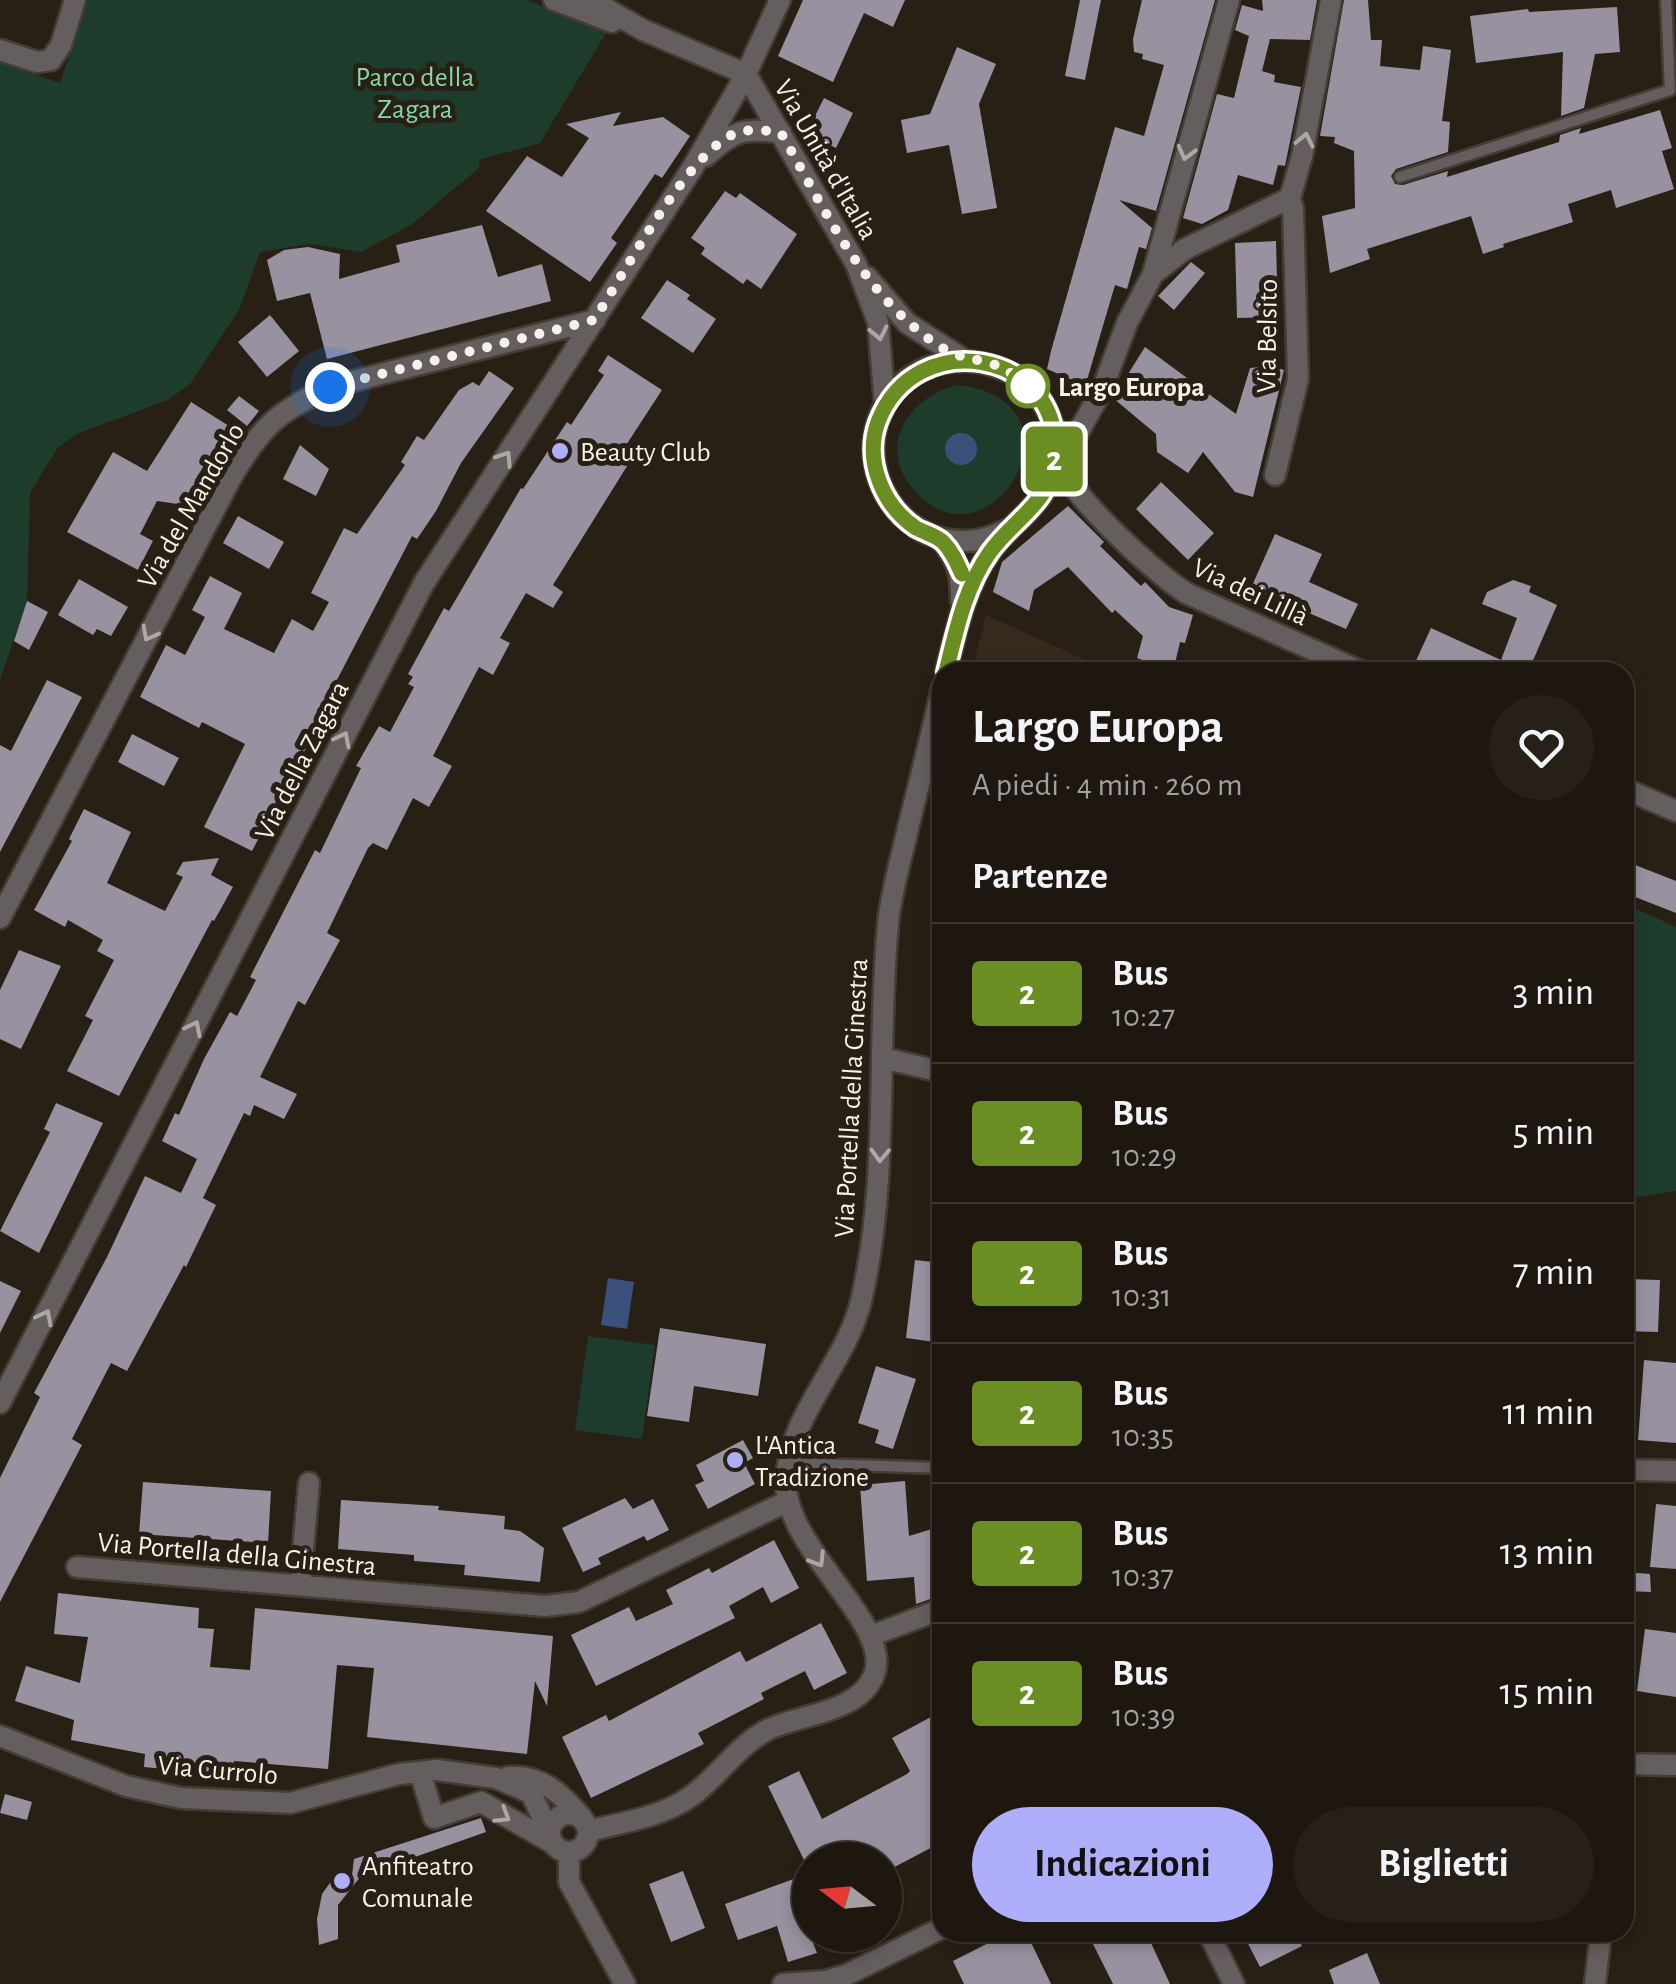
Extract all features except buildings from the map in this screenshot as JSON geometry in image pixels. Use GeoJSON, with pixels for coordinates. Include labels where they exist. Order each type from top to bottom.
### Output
{"type":"FeatureCollection","features":[{"type":"Feature","properties":{"kind":"street"},"geometry":{"type":"LineString","coordinates":[[0,50],[37,62],[52,60],[61,45],[75,0]]}},
{"type":"Feature","properties":{"kind":"street"},"geometry":{"type":"LineString","coordinates":[[554,0],[598,19],[643,30]]}},
{"type":"Feature","properties":{"kind":"street"},"geometry":{"type":"LineString","coordinates":[[591,0],[643,30]]}},
{"type":"Feature","properties":{"kind":"street"},"geometry":{"type":"LineString","coordinates":[[693,167],[746,74],[780,0]]}},
{"type":"Feature","properties":{"kind":"street"},"geometry":{"type":"LineString","coordinates":[[949,662],[961,613],[990,551],[1029,514],[1046,490],[1057,458],[1082,428],[1102,390],[1127,323],[1153,274],[1229,0]]}},
{"type":"Feature","properties":{"kind":"street","name":"Via Belsito"},"geometry":{"type":"LineString","coordinates":[[1275,475],[1298,379],[1290,198],[1302,156],[1331,0]]}},
{"type":"Feature","properties":{"kind":"street","name":"Via Unità d'Italia"},"geometry":{"type":"LineString","coordinates":[[643,30],[746,74],[856,264]]}},
{"type":"Feature","properties":{"kind":"street"},"geometry":{"type":"LineString","coordinates":[[693,167],[761,100]]}},
{"type":"Feature","properties":{"kind":"street"},"geometry":{"type":"LineString","coordinates":[[726,138],[758,129],[781,133]]}},
{"type":"Feature","properties":{"kind":"street","name":"Via della Zagara"},"geometry":{"type":"LineString","coordinates":[[0,1403],[424,583],[693,167]]}},
{"type":"Feature","properties":{"kind":"street"},"geometry":{"type":"LineString","coordinates":[[1153,274],[1185,249],[1290,198]]}},
{"type":"Feature","properties":{"kind":"street"},"geometry":{"type":"LineString","coordinates":[[856,264],[907,324],[964,360]]}},
{"type":"Feature","properties":{"kind":"street"},"geometry":{"type":"LineString","coordinates":[[856,264],[878,322],[886,405]]}},
{"type":"Feature","properties":{"kind":"street","name":"Via del Mandorlo"},"geometry":{"type":"LineString","coordinates":[[0,918],[256,436],[291,406],[330,387],[594,320]]}},
{"type":"Feature","properties":{"kind":"street"},"geometry":{"type":"LineString","coordinates":[[1010,529],[964,542],[918,529],[900,515],[881,485],[873,450],[876,427],[886,405],[900,386],[940,362],[987,362],[1009,371],[1035,395],[1052,426],[1057,458]]}},
{"type":"Feature","properties":{"kind":"street"},"geometry":{"type":"LineString","coordinates":[[1052,426],[1062,430],[1082,428]]}},
{"type":"Feature","properties":{"kind":"street","name":"Via dei Lillà"},"geometry":{"type":"LineString","coordinates":[[1057,458],[1075,490],[1164,578],[1186,593],[1340,662]]}},
{"type":"Feature","properties":{"kind":"street"},"geometry":{"type":"LineString","coordinates":[[940,538],[962,574],[961,613]]}},
{"type":"Feature","properties":{"kind":"street","name":"Via Portella della Ginestra"},"geometry":{"type":"LineString","coordinates":[[872,1634],[820,1566],[792,1515],[788,1502],[789,1462],[802,1424],[851,1331],[860,1303],[879,1171],[888,924],[932,770]]}},
{"type":"Feature","properties":{"kind":"street"},"geometry":{"type":"LineString","coordinates":[[1634,793],[1676,812]]}},
{"type":"Feature","properties":{"kind":"street"},"geometry":{"type":"LineString","coordinates":[[883,1058],[932,1070]]}},
{"type":"Feature","properties":{"kind":"street"},"geometry":{"type":"LineString","coordinates":[[1634,1470],[1676,1471]]}},
{"type":"Feature","properties":{"kind":"street"},"geometry":{"type":"LineString","coordinates":[[300,1586],[309,1483]]}},
{"type":"Feature","properties":{"kind":"street","name":"Via Portella della Ginestra"},"geometry":{"type":"LineString","coordinates":[[77,1566],[546,1606],[580,1602],[788,1502]]}},
{"type":"Feature","properties":{"kind":"street"},"geometry":{"type":"LineString","coordinates":[[626,1984],[569,1882],[550,1826],[560,1815],[568,1813],[585,1825],[682,1802],[770,1729],[848,1702],[863,1692],[876,1669],[872,1634],[932,1613]]}},
{"type":"Feature","properties":{"kind":"street","name":"Via Currolo"},"geometry":{"type":"LineString","coordinates":[[0,1736],[126,1786],[181,1798],[290,1803],[420,1772],[521,1776],[535,1779],[561,1794],[585,1825]]}},
{"type":"Feature","properties":{"kind":"street"},"geometry":{"type":"LineString","coordinates":[[1634,1764],[1676,1765]]}},
{"type":"Feature","properties":{"kind":"street"},"geometry":{"type":"LineString","coordinates":[[420,1772],[434,1818],[481,1802],[557,1843],[584,1846],[585,1825]]}},
{"type":"Feature","properties":{"kind":"street"},"geometry":{"type":"LineString","coordinates":[[496,1778],[531,1793],[557,1843]]}},
{"type":"Feature","properties":{"kind":"street"},"geometry":{"type":"LineString","coordinates":[[782,1984],[826,1981],[846,1975],[932,1933]]}},
{"type":"Feature","properties":{"kind":"street"},"geometry":{"type":"LineString","coordinates":[[1213,1942],[1234,1984]]}},
{"type":"Feature","properties":{"kind":"street"},"geometry":{"type":"LineString","coordinates":[[1595,1984],[1600,1942]]}},
{"type":"Feature","properties":{"kind":"lane"},"geometry":{"type":"LineString","coordinates":[[1400,177],[1670,90],[1666,0]]}},
{"type":"Feature","properties":{"kind":"lane"},"geometry":{"type":"LineString","coordinates":[[789,1462],[932,1468]]}},
{"type":"Feature","properties":{"kind":"shaded area"},"geometry":{"type":"Polygon","coordinates":[[[986,615],[1090,662],[974,662],[986,615]]]}},
{"type":"Feature","properties":{"kind":"green space","name":"Parco della Zagara"},"geometry":{"type":"Polygon","coordinates":[[[88,0],[528,0],[606,33],[540,143],[479,160],[480,167],[411,225],[361,252],[310,244],[260,252],[239,310],[190,384],[168,400],[79,433],[58,447],[30,493],[27,601],[0,680],[0,62],[60,83],[88,0]]]}},
{"type":"Feature","properties":{"kind":"green space"},"geometry":{"type":"Polygon","coordinates":[[[956,385],[998,397],[1019,420],[1024,448],[1016,476],[997,500],[972,513],[943,511],[913,489],[902,472],[898,440],[903,425],[912,412],[939,391],[956,385]],[[961,433],[948,440],[945,450],[949,459],[970,461],[973,457],[975,444],[961,433]]]}},
{"type":"Feature","properties":{"kind":"green space"},"geometry":{"type":"Polygon","coordinates":[[[1634,908],[1676,927],[1676,1191],[1634,1198],[1634,908]]]}},
{"type":"Feature","properties":{"kind":"green space"},"geometry":{"type":"Polygon","coordinates":[[[588,1336],[655,1345],[642,1439],[575,1430],[588,1336]]]}},
{"type":"Feature","properties":{"kind":"water"},"geometry":{"type":"Polygon","coordinates":[[[961,433],[972,438],[977,449],[972,460],[961,465],[950,460],[945,449],[950,438],[961,433]]]}},
{"type":"Feature","properties":{"kind":"water"},"geometry":{"type":"Polygon","coordinates":[[[608,1278],[634,1282],[627,1329],[601,1325],[608,1278]]]}},
{"type":"Feature","properties":{"kind":"bus line","name":"2"},"geometry":{"type":"LineString","coordinates":[[949,662],[961,613],[975,579],[990,551],[1029,514],[1046,490],[1055,450],[1052,426],[1028,386],[1009,371],[987,362],[964,360],[940,362],[900,386],[876,427],[873,450],[876,474],[886,496],[900,515],[918,529],[940,538],[962,574]]}},
{"type":"Feature","properties":{"kind":"place","name":"Largo Europa"},"geometry":{"type":"Point","coordinates":[1028,386]}},
{"type":"Feature","properties":{"kind":"place","name":"Beauty Club"},"geometry":{"type":"Point","coordinates":[560,451]}},
{"type":"Feature","properties":{"kind":"place","name":"L'Antica Tradizione"},"geometry":{"type":"Point","coordinates":[735,1460]}},
{"type":"Feature","properties":{"kind":"place","name":"Anfiteatro Comunale"},"geometry":{"type":"Point","coordinates":[342,1881]}},
{"type":"Feature","properties":{"kind":"route"},"geometry":{"type":"LineString","coordinates":[[330,387],[594,320],[693,167],[726,138],[758,129],[781,133],[856,264],[907,324],[964,360],[987,362],[1009,371],[1028,386]]}}]}
